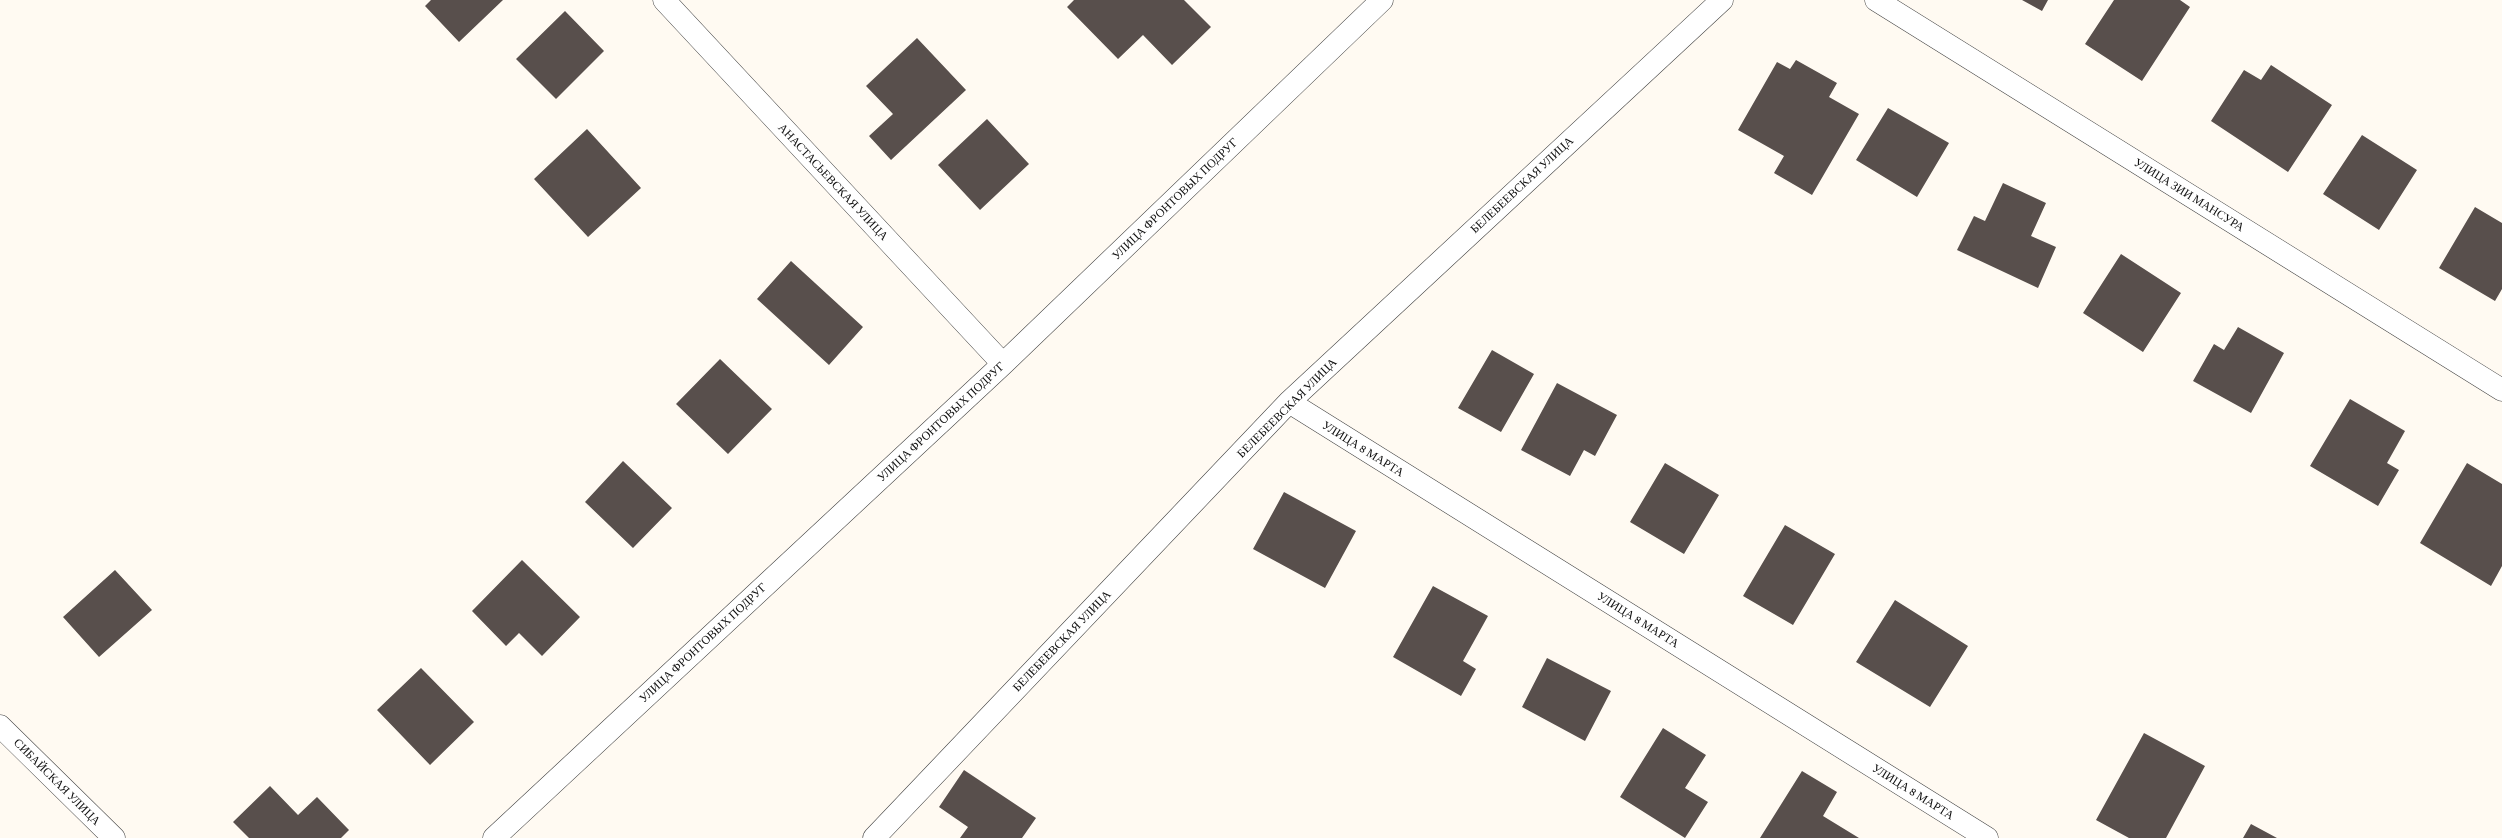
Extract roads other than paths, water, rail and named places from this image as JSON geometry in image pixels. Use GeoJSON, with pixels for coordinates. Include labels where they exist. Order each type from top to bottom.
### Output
{"type":"FeatureCollection","features":[{"type":"Feature","properties":{"kind":"street","name":"АНАСТАСЬЕВСКАЯ УЛИЦА"},"geometry":{"type":"LineString","coordinates":[[664,0],[1003,364]]}},
{"type":"Feature","properties":{"kind":"street","name":"УЛИЦА ФРОНТОВЫХ ПОДРУГ"},"geometry":{"type":"LineString","coordinates":[[494,838],[1003,364],[1382,0]]}},
{"type":"Feature","properties":{"kind":"street","name":"БЕЛЕБЕЕВСКАЯ УЛИЦА"},"geometry":{"type":"LineString","coordinates":[[874,838],[1289,402],[1722,0]]}},
{"type":"Feature","properties":{"kind":"street","name":"УЛИЦА ЗИИ МАНСУРА"},"geometry":{"type":"LineString","coordinates":[[1876,0],[2502,390]]}},
{"type":"Feature","properties":{"kind":"street","name":"УЛИЦА 8 МАРТА"},"geometry":{"type":"LineString","coordinates":[[1289,402],[1987,838]]}},
{"type":"Feature","properties":{"kind":"street","name":"СИБАЙСКАЯ УЛИЦА"},"geometry":{"type":"LineString","coordinates":[[0,726],[114,838]]}}]}
